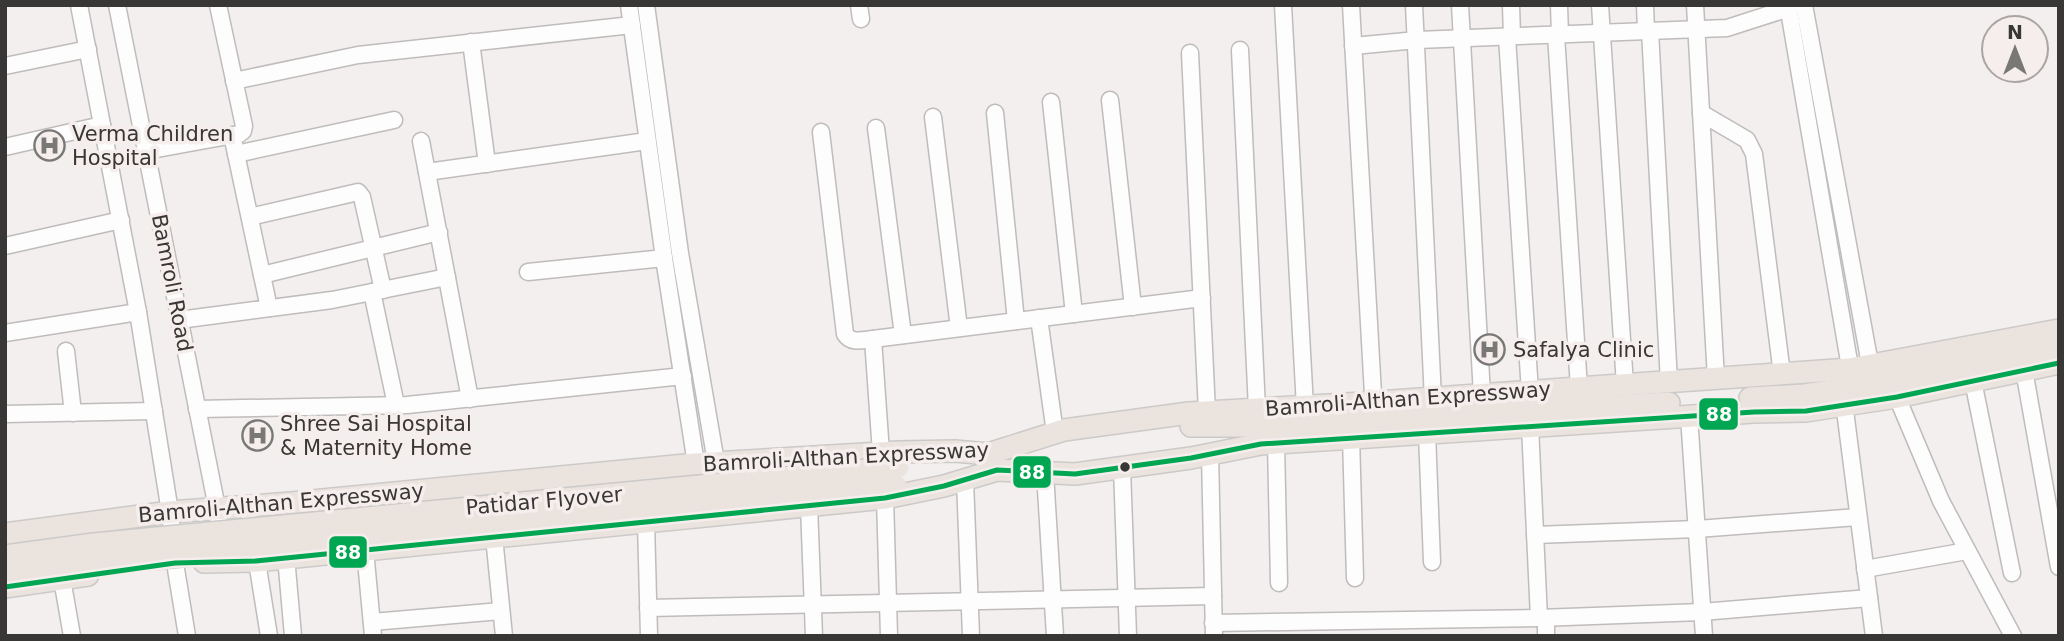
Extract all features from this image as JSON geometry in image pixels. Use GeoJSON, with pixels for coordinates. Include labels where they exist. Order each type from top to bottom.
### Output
{"type":"FeatureCollection","features":[{"type":"Feature","properties":{"kind":"main road","name":"Bamroli-Althan Expressway"},"geometry":{"type":"LineString","coordinates":[[1258,418],[1305,407],[1375,419],[1433,398],[1782,374],[1866,385],[2059,330]]}},
{"type":"Feature","properties":{"kind":"main road","name":"Bamroli-Althan Expressway"},"geometry":{"type":"LineString","coordinates":[[5,534],[170,512],[706,463],[955,451],[992,462],[1055,432],[1207,412],[1258,418],[1375,419],[1791,396],[1866,385],[2059,346]]}},
{"type":"Feature","properties":{"kind":"main road"},"geometry":{"type":"LineString","coordinates":[[992,462],[1045,472],[1074,474],[1261,444],[1351,437],[1375,419],[1427,432],[1806,411],[1866,385],[1973,381],[2059,363]]}},
{"type":"Feature","properties":{"kind":"main road"},"geometry":{"type":"LineString","coordinates":[[992,462],[1009,454],[1079,440],[1258,418]]}},
{"type":"Feature","properties":{"kind":"main road","name":"Patidar Flyover"},"geometry":{"type":"LineString","coordinates":[[5,574],[893,484],[955,451]]}},
{"type":"Feature","properties":{"kind":"main road","name":"Patidar Flyover"},"geometry":{"type":"LineString","coordinates":[[5,556],[94,544],[893,484],[944,486],[965,480],[992,462]]}},
{"type":"Feature","properties":{"kind":"main road","name":"Bamroli-Althan Expressway"},"geometry":{"type":"LineString","coordinates":[[5,587],[175,563],[256,561],[809,506],[893,484]]}},
{"type":"Feature","properties":{"kind":"street","name":"Bamroli Road"},"geometry":{"type":"LineString","coordinates":[[79,5],[138,312],[187,636]]}},
{"type":"Feature","properties":{"kind":"street","name":"Bamroli Road"},"geometry":{"type":"LineString","coordinates":[[117,5],[197,409],[223,562]]}},
{"type":"Feature","properties":{"kind":"street"},"geometry":{"type":"LineString","coordinates":[[629,5],[683,376],[706,463]]}},
{"type":"Feature","properties":{"kind":"street"},"geometry":{"type":"LineString","coordinates":[[646,5],[706,463]]}},
{"type":"Feature","properties":{"kind":"street"},"geometry":{"type":"LineString","coordinates":[[1283,5],[1305,407]]}},
{"type":"Feature","properties":{"kind":"street"},"geometry":{"type":"LineString","coordinates":[[1351,5],[1375,419]]}},
{"type":"Feature","properties":{"kind":"street"},"geometry":{"type":"LineString","coordinates":[[1415,5],[1433,398]]}},
{"type":"Feature","properties":{"kind":"street"},"geometry":{"type":"LineString","coordinates":[[1460,5],[1482,395]]}},
{"type":"Feature","properties":{"kind":"street"},"geometry":{"type":"LineString","coordinates":[[1511,5],[1510,37],[1530,392]]}},
{"type":"Feature","properties":{"kind":"street"},"geometry":{"type":"LineString","coordinates":[[1559,5],[1558,35],[1579,388]]}},
{"type":"Feature","properties":{"kind":"street"},"geometry":{"type":"LineString","coordinates":[[1600,5],[1625,385]]}},
{"type":"Feature","properties":{"kind":"street"},"geometry":{"type":"LineString","coordinates":[[1645,5],[1669,382]]}},
{"type":"Feature","properties":{"kind":"street"},"geometry":{"type":"LineString","coordinates":[[1695,5],[1716,379]]}},
{"type":"Feature","properties":{"kind":"street"},"geometry":{"type":"LineString","coordinates":[[145,151],[242,133],[244,129],[223,6]]}},
{"type":"Feature","properties":{"kind":"street"},"geometry":{"type":"LineString","coordinates":[[1353,46],[1417,40],[1727,28],[1746,14],[1794,6],[1866,385],[1858,517],[1874,636]]}},
{"type":"Feature","properties":{"kind":"street"},"geometry":{"type":"LineString","coordinates":[[234,81],[358,55],[632,24]]}},
{"type":"Feature","properties":{"kind":"street"},"geometry":{"type":"LineString","coordinates":[[471,42],[486,164]]}},
{"type":"Feature","properties":{"kind":"street"},"geometry":{"type":"LineString","coordinates":[[5,66],[88,50]]}},
{"type":"Feature","properties":{"kind":"street"},"geometry":{"type":"LineString","coordinates":[[1240,50],[1258,418]]}},
{"type":"Feature","properties":{"kind":"street"},"geometry":{"type":"LineString","coordinates":[[1190,53],[1207,412]]}},
{"type":"Feature","properties":{"kind":"street"},"geometry":{"type":"LineString","coordinates":[[1110,100],[1133,307]]}},
{"type":"Feature","properties":{"kind":"street"},"geometry":{"type":"LineString","coordinates":[[1051,103],[1074,314]]}},
{"type":"Feature","properties":{"kind":"street"},"geometry":{"type":"LineString","coordinates":[[995,113],[1016,321]]}},
{"type":"Feature","properties":{"kind":"street"},"geometry":{"type":"LineString","coordinates":[[1701,113],[1742,136],[1752,146],[1782,374]]}},
{"type":"Feature","properties":{"kind":"street"},"geometry":{"type":"LineString","coordinates":[[933,117],[959,328]]}},
{"type":"Feature","properties":{"kind":"street"},"geometry":{"type":"LineString","coordinates":[[236,154],[394,120]]}},
{"type":"Feature","properties":{"kind":"street"},"geometry":{"type":"LineString","coordinates":[[5,147],[102,125]]}},
{"type":"Feature","properties":{"kind":"street"},"geometry":{"type":"LineString","coordinates":[[876,128],[903,335]]}},
{"type":"Feature","properties":{"kind":"street"},"geometry":{"type":"LineString","coordinates":[[821,132],[845,334],[853,341],[1202,298]]}},
{"type":"Feature","properties":{"kind":"street"},"geometry":{"type":"LineString","coordinates":[[232,135],[269,308]]}},
{"type":"Feature","properties":{"kind":"street"},"geometry":{"type":"LineString","coordinates":[[421,141],[470,399]]}},
{"type":"Feature","properties":{"kind":"street"},"geometry":{"type":"LineString","coordinates":[[427,172],[647,141]]}},
{"type":"Feature","properties":{"kind":"street"},"geometry":{"type":"LineString","coordinates":[[250,216],[358,192],[362,197],[374,248],[377,291],[396,405]]}},
{"type":"Feature","properties":{"kind":"street"},"geometry":{"type":"LineString","coordinates":[[5,246],[121,220]]}},
{"type":"Feature","properties":{"kind":"street"},"geometry":{"type":"LineString","coordinates":[[262,275],[439,232]]}},
{"type":"Feature","properties":{"kind":"street"},"geometry":{"type":"LineString","coordinates":[[528,272],[664,258]]}},
{"type":"Feature","properties":{"kind":"street"},"geometry":{"type":"LineString","coordinates":[[179,320],[377,291],[447,277]]}},
{"type":"Feature","properties":{"kind":"street"},"geometry":{"type":"LineString","coordinates":[[5,333],[138,312]]}},
{"type":"Feature","properties":{"kind":"street"},"geometry":{"type":"LineString","coordinates":[[1040,318],[1055,432]]}},
{"type":"Feature","properties":{"kind":"street"},"geometry":{"type":"LineString","coordinates":[[873,339],[881,453]]}},
{"type":"Feature","properties":{"kind":"street"},"geometry":{"type":"LineString","coordinates":[[66,351],[73,413]]}},
{"type":"Feature","properties":{"kind":"street"},"geometry":{"type":"LineString","coordinates":[[2024,370],[2059,567]]}},
{"type":"Feature","properties":{"kind":"street"},"geometry":{"type":"LineString","coordinates":[[197,409],[396,405],[683,376]]}},
{"type":"Feature","properties":{"kind":"street"},"geometry":{"type":"LineString","coordinates":[[1973,381],[2012,573]]}},
{"type":"Feature","properties":{"kind":"street"},"geometry":{"type":"LineString","coordinates":[[1866,385],[1941,501],[2013,636]]}},
{"type":"Feature","properties":{"kind":"street"},"geometry":{"type":"LineString","coordinates":[[5,414],[154,411]]}},
{"type":"Feature","properties":{"kind":"street"},"geometry":{"type":"LineString","coordinates":[[1689,416],[1704,636]]}},
{"type":"Feature","properties":{"kind":"street"},"geometry":{"type":"LineString","coordinates":[[1530,426],[1535,535],[1546,636]]}},
{"type":"Feature","properties":{"kind":"street"},"geometry":{"type":"LineString","coordinates":[[1427,432],[1432,562]]}},
{"type":"Feature","properties":{"kind":"street"},"geometry":{"type":"LineString","coordinates":[[1351,437],[1355,578]]}},
{"type":"Feature","properties":{"kind":"street"},"geometry":{"type":"LineString","coordinates":[[1276,443],[1279,583]]}},
{"type":"Feature","properties":{"kind":"street"},"geometry":{"type":"LineString","coordinates":[[1210,454],[1214,629],[1434,628],[1543,618],[1702,612],[1869,598]]}},
{"type":"Feature","properties":{"kind":"street"},"geometry":{"type":"LineString","coordinates":[[1122,468],[1128,636]]}},
{"type":"Feature","properties":{"kind":"street"},"geometry":{"type":"LineString","coordinates":[[1045,472],[1055,636]]}},
{"type":"Feature","properties":{"kind":"street"},"geometry":{"type":"LineString","coordinates":[[965,480],[971,636]]}},
{"type":"Feature","properties":{"kind":"street"},"geometry":{"type":"LineString","coordinates":[[890,636],[888,603],[893,484]]}},
{"type":"Feature","properties":{"kind":"street"},"geometry":{"type":"LineString","coordinates":[[291,503],[286,557],[293,636]]}},
{"type":"Feature","properties":{"kind":"street"},"geometry":{"type":"LineString","coordinates":[[248,506],[268,636]]}},
{"type":"Feature","properties":{"kind":"street"},"geometry":{"type":"LineString","coordinates":[[809,506],[814,636]]}},
{"type":"Feature","properties":{"kind":"street"},"geometry":{"type":"LineString","coordinates":[[1535,535],[1697,529],[1858,517]]}},
{"type":"Feature","properties":{"kind":"street"},"geometry":{"type":"LineString","coordinates":[[646,522],[649,636]]}},
{"type":"Feature","properties":{"kind":"street"},"geometry":{"type":"LineString","coordinates":[[494,537],[504,636]]}},
{"type":"Feature","properties":{"kind":"street"},"geometry":{"type":"LineString","coordinates":[[365,550],[372,629],[501,611]]}},
{"type":"Feature","properties":{"kind":"street"},"geometry":{"type":"LineString","coordinates":[[1865,569],[1967,551]]}},
{"type":"Feature","properties":{"kind":"street"},"geometry":{"type":"LineString","coordinates":[[62,579],[72,636]]}},
{"type":"Feature","properties":{"kind":"street"},"geometry":{"type":"LineString","coordinates":[[648,608],[1213,596]]}},
{"type":"Feature","properties":{"kind":"transit line","name":"88"},"geometry":{"type":"LineString","coordinates":[[5,587],[175,563],[256,561],[885,498],[944,486],[997,470],[1075,474],[1191,458],[1261,444],[1754,412],[1806,411],[1897,397],[2059,363]]}},
{"type":"Feature","properties":{"kind":"place","name":"Verma Children Hospital"},"geometry":{"type":"Point","coordinates":[49,146]}},
{"type":"Feature","properties":{"kind":"place","name":"Safalya Clinic"},"geometry":{"type":"Point","coordinates":[1490,350]}},
{"type":"Feature","properties":{"kind":"place","name":"Shree Sai Hospital & Maternity Home"},"geometry":{"type":"Point","coordinates":[257,436]}}]}
